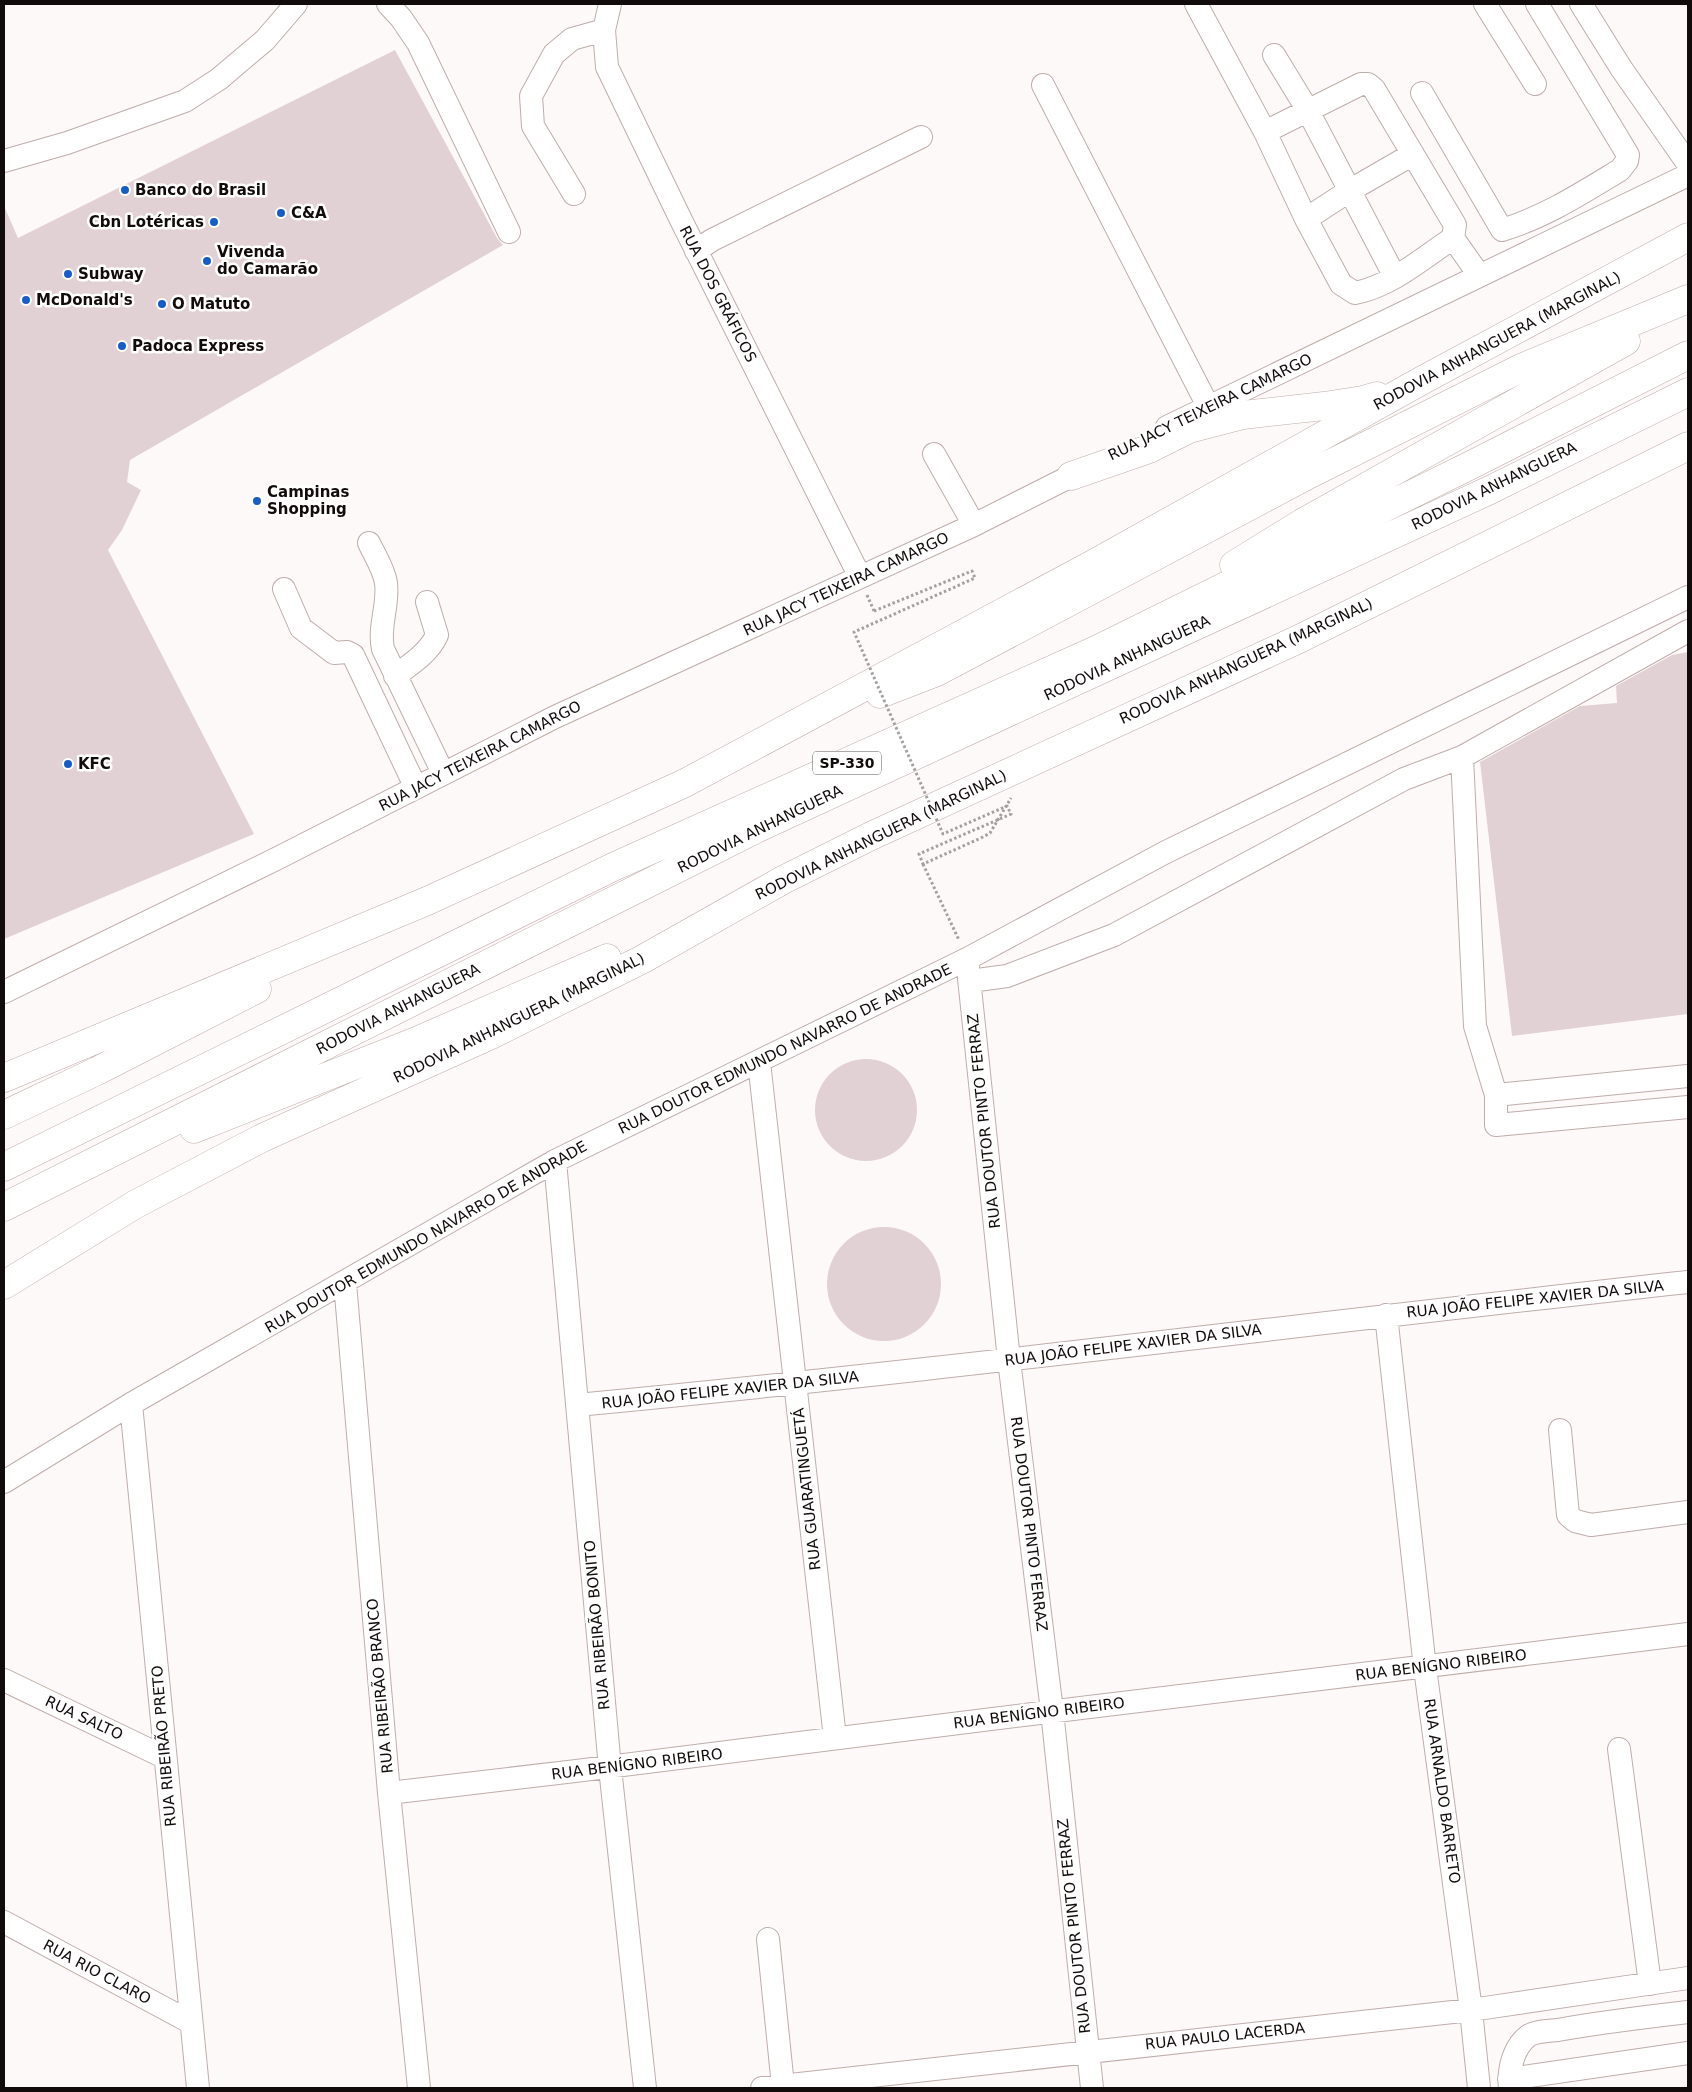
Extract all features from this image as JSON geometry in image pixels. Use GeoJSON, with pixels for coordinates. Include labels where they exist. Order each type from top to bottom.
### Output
{"type":"FeatureCollection","features":[{"type":"Feature","properties":{"kind":"highway","name":"RODOVIA ANHANGUERA (MARGINAL)"},"geometry":{"type":"LineString","coordinates":[[427,901],[639,805],[685,782],[1094,564],[1421,381],[1688,237]]}},
{"type":"Feature","properties":{"kind":"highway"},"geometry":{"type":"LineString","coordinates":[[767,738],[937,672],[1310,474],[1513,373],[1688,299]]}},
{"type":"Feature","properties":{"kind":"highway"},"geometry":{"type":"LineString","coordinates":[[1096,650],[1302,523],[1688,305]]}},
{"type":"Feature","properties":{"kind":"highway","name":"RODOVIA ANHANGUERA"},"geometry":{"type":"LineString","coordinates":[[4,1167],[612,867],[1096,650],[1482,460],[1688,356]]}},
{"type":"Feature","properties":{"kind":"highway"},"geometry":{"type":"LineString","coordinates":[[1071,476],[1149,449],[1189,429],[1243,415],[1363,400],[1421,381]]}},
{"type":"Feature","properties":{"kind":"highway","name":"RODOVIA ANHANGUERA"},"geometry":{"type":"LineString","coordinates":[[4,1207],[758,828],[1481,494],[1688,392]]}},
{"type":"Feature","properties":{"kind":"highway","name":"RODOVIA ANHANGUERA (MARGINAL)"},"geometry":{"type":"LineString","coordinates":[[4,1285],[136,1204],[262,1138],[491,1035],[643,959],[783,880],[871,836],[1299,639],[1688,446]]}},
{"type":"Feature","properties":{"kind":"highway"},"geometry":{"type":"LineString","coordinates":[[39,1190],[414,1042],[783,880]]}},
{"type":"Feature","properties":{"kind":"highway"},"geometry":{"type":"LineString","coordinates":[[4,1078],[427,901]]}},
{"type":"Feature","properties":{"kind":"highway"},"geometry":{"type":"LineString","coordinates":[[4,1115],[97,1071],[427,901]]}},
{"type":"Feature","properties":{"kind":"street"},"geometry":{"type":"LineString","coordinates":[[4,161],[66,143],[185,101],[219,79],[265,40],[296,4]]}},
{"type":"Feature","properties":{"kind":"street"},"geometry":{"type":"LineString","coordinates":[[388,4],[402,18],[418,43],[509,232]]}},
{"type":"Feature","properties":{"kind":"street","name":"RUA DOS GRÁFICOS"},"geometry":{"type":"LineString","coordinates":[[610,4],[604,30],[607,67],[696,251],[860,577]]}},
{"type":"Feature","properties":{"kind":"street"},"geometry":{"type":"LineString","coordinates":[[1196,4],[1265,132],[1306,219],[1341,284],[1347,290],[1355,293],[1370,290],[1395,277],[1453,238]]}},
{"type":"Feature","properties":{"kind":"street"},"geometry":{"type":"LineString","coordinates":[[1485,4],[1535,84]]}},
{"type":"Feature","properties":{"kind":"street"},"geometry":{"type":"LineString","coordinates":[[1502,230],[1561,206],[1620,170],[1627,162],[1628,155],[1537,4]]}},
{"type":"Feature","properties":{"kind":"street"},"geometry":{"type":"LineString","coordinates":[[1581,4],[1621,68],[1688,164]]}},
{"type":"Feature","properties":{"kind":"street"},"geometry":{"type":"LineString","coordinates":[[574,194],[532,126],[531,96],[554,54],[572,39],[604,30]]}},
{"type":"Feature","properties":{"kind":"street"},"geometry":{"type":"LineString","coordinates":[[1274,55],[1307,109],[1395,277]]}},
{"type":"Feature","properties":{"kind":"street"},"geometry":{"type":"LineString","coordinates":[[1265,132],[1307,109],[1361,84],[1368,84],[1374,89],[1455,225],[1453,238],[1479,275]]}},
{"type":"Feature","properties":{"kind":"street"},"geometry":{"type":"LineString","coordinates":[[1043,85],[1208,406]]}},
{"type":"Feature","properties":{"kind":"street"},"geometry":{"type":"LineString","coordinates":[[1422,93],[1519,256]]}},
{"type":"Feature","properties":{"kind":"street"},"geometry":{"type":"LineString","coordinates":[[696,251],[712,240],[921,137]]}},
{"type":"Feature","properties":{"kind":"street"},"geometry":{"type":"LineString","coordinates":[[1306,219],[1349,191],[1413,154]]}},
{"type":"Feature","properties":{"kind":"street","name":"RUA JACY TEIXEIRA CAMARGO"},"geometry":{"type":"LineString","coordinates":[[4,992],[274,860],[444,773],[589,702],[974,525],[1208,406],[1688,174]]}},
{"type":"Feature","properties":{"kind":"street"},"geometry":{"type":"LineString","coordinates":[[934,454],[974,525]]}},
{"type":"Feature","properties":{"kind":"street"},"geometry":{"type":"LineString","coordinates":[[369,543],[384,574],[386,584],[380,638],[388,662],[444,773]]}},
{"type":"Feature","properties":{"kind":"street"},"geometry":{"type":"LineString","coordinates":[[284,590],[302,628],[334,653],[347,652],[353,655],[416,788]]}},
{"type":"Feature","properties":{"kind":"street","name":"RUA DOUTOR EDMUNDO NAVARRO DE ANDRADE"},"geometry":{"type":"LineString","coordinates":[[4,1482],[131,1404],[555,1161],[967,959],[1166,852],[1688,597]]}},
{"type":"Feature","properties":{"kind":"street"},"geometry":{"type":"LineString","coordinates":[[395,676],[418,659],[434,642],[437,635],[427,602]]}},
{"type":"Feature","properties":{"kind":"street"},"geometry":{"type":"LineString","coordinates":[[970,981],[1008,976],[1114,935],[1404,780],[1462,757],[1688,630]]}},
{"type":"Feature","properties":{"kind":"street"},"geometry":{"type":"LineString","coordinates":[[1462,757],[1475,1026],[1496,1095],[1496,1125],[1688,1107]]}},
{"type":"Feature","properties":{"kind":"street","name":"RUA DOUTOR PINTO FERRAZ"},"geometry":{"type":"LineString","coordinates":[[967,959],[1009,1360],[1052,1711],[1092,2088]]}},
{"type":"Feature","properties":{"kind":"street","name":"RUA GUARATINGUETÁ"},"geometry":{"type":"LineString","coordinates":[[759,1062],[835,1738]]}},
{"type":"Feature","properties":{"kind":"street"},"geometry":{"type":"LineString","coordinates":[[1496,1095],[1688,1076]]}},
{"type":"Feature","properties":{"kind":"street","name":"RUA RIBEIRÃO BONITO"},"geometry":{"type":"LineString","coordinates":[[555,1161],[610,1768],[645,2088]]}},
{"type":"Feature","properties":{"kind":"street","name":"RUA RIBEIRÃO BRANCO"},"geometry":{"type":"LineString","coordinates":[[345,1282],[389,1793],[418,2088]]}},
{"type":"Feature","properties":{"kind":"street","name":"RUA JOÃO FELIPE XAVIER DA SILVA"},"geometry":{"type":"LineString","coordinates":[[577,1405],[796,1384],[1386,1314],[1688,1282]]}},
{"type":"Feature","properties":{"kind":"street","name":"RUA ARNALDO BARRETO"},"geometry":{"type":"LineString","coordinates":[[1386,1314],[1425,1668],[1471,2010],[1479,2088]]}},
{"type":"Feature","properties":{"kind":"street","name":"RUA RIBEIRÃO PRETO"},"geometry":{"type":"LineString","coordinates":[[131,1404],[164,1757],[198,2088]]}},
{"type":"Feature","properties":{"kind":"street"},"geometry":{"type":"LineString","coordinates":[[1560,1430],[1568,1515],[1575,1521],[1591,1525],[1688,1512]]}},
{"type":"Feature","properties":{"kind":"street","name":"RUA BENÍGNO RIBEIRO"},"geometry":{"type":"LineString","coordinates":[[389,1793],[610,1768],[1052,1711],[1425,1668],[1688,1634]]}},
{"type":"Feature","properties":{"kind":"street","name":"RUA SALTO"},"geometry":{"type":"LineString","coordinates":[[4,1680],[164,1757]]}},
{"type":"Feature","properties":{"kind":"street"},"geometry":{"type":"LineString","coordinates":[[1619,1749],[1650,1984]]}},
{"type":"Feature","properties":{"kind":"street","name":"RUA RIO CLARO"},"geometry":{"type":"LineString","coordinates":[[4,1922],[190,2022]]}},
{"type":"Feature","properties":{"kind":"street"},"geometry":{"type":"LineString","coordinates":[[768,1939],[772,2087]]}},
{"type":"Feature","properties":{"kind":"street","name":"RUA PAULO LACERDA"},"geometry":{"type":"LineString","coordinates":[[772,2087],[1471,2010],[1688,1978]]}},
{"type":"Feature","properties":{"kind":"street"},"geometry":{"type":"LineString","coordinates":[[1688,2012],[1611,2020],[1530,2035],[1517,2048],[1511,2064],[1510,2084],[1688,2053]]}},
{"type":"Feature","properties":{"kind":"path"},"geometry":{"type":"LineString","coordinates":[[874,611],[972,571],[975,578],[854,632],[944,834],[1007,806],[1010,814],[919,854],[967,959]]}},
{"type":"Feature","properties":{"kind":"path"},"geometry":{"type":"LineString","coordinates":[[923,864],[981,838]]}},
{"type":"Feature","properties":{"kind":"building"},"geometry":{"type":"Polygon","coordinates":[[[395,50],[497,238],[503,245],[130,460],[127,482],[141,490],[122,530],[108,550],[254,834],[4,939],[4,206],[18,238],[395,50]]]}},
{"type":"Feature","properties":{"kind":"building"},"geometry":{"type":"Polygon","coordinates":[[[1688,652],[1688,1014],[1512,1036],[1480,762],[1580,706],[1617,703],[1616,686],[1672,655],[1688,652]]]}},
{"type":"Feature","properties":{"kind":"building"},"geometry":{"type":"Polygon","coordinates":[[[866,1059],[886,1063],[902,1074],[913,1090],[917,1110],[913,1130],[902,1146],[886,1157],[866,1161],[846,1157],[830,1146],[819,1130],[815,1110],[819,1090],[830,1074],[846,1063],[866,1059]]]}},
{"type":"Feature","properties":{"kind":"building"},"geometry":{"type":"Polygon","coordinates":[[[884,1227],[906,1231],[916,1236],[932,1252],[937,1262],[941,1284],[937,1306],[932,1316],[916,1332],[906,1337],[884,1341],[862,1337],[852,1332],[836,1316],[831,1306],[827,1284],[831,1262],[836,1252],[852,1236],[862,1231],[884,1227]]]}},
{"type":"Feature","properties":{"kind":"place","name":"Banco do Brasil"},"geometry":{"type":"Point","coordinates":[125,190]}},
{"type":"Feature","properties":{"kind":"place","name":"C&A"},"geometry":{"type":"Point","coordinates":[281,213]}},
{"type":"Feature","properties":{"kind":"place","name":"Cbn Lotéricas"},"geometry":{"type":"Point","coordinates":[214,222]}},
{"type":"Feature","properties":{"kind":"place","name":"Vivenda do Camarão"},"geometry":{"type":"Point","coordinates":[207,261]}},
{"type":"Feature","properties":{"kind":"place","name":"Subway"},"geometry":{"type":"Point","coordinates":[68,274]}},
{"type":"Feature","properties":{"kind":"place","name":"McDonald's"},"geometry":{"type":"Point","coordinates":[26,300]}},
{"type":"Feature","properties":{"kind":"place","name":"O Matuto"},"geometry":{"type":"Point","coordinates":[162,304]}},
{"type":"Feature","properties":{"kind":"place","name":"Padoca Express"},"geometry":{"type":"Point","coordinates":[122,346]}},
{"type":"Feature","properties":{"kind":"place","name":"Campinas Shopping"},"geometry":{"type":"Point","coordinates":[257,501]}},
{"type":"Feature","properties":{"kind":"place","name":"KFC"},"geometry":{"type":"Point","coordinates":[68,764]}}]}
